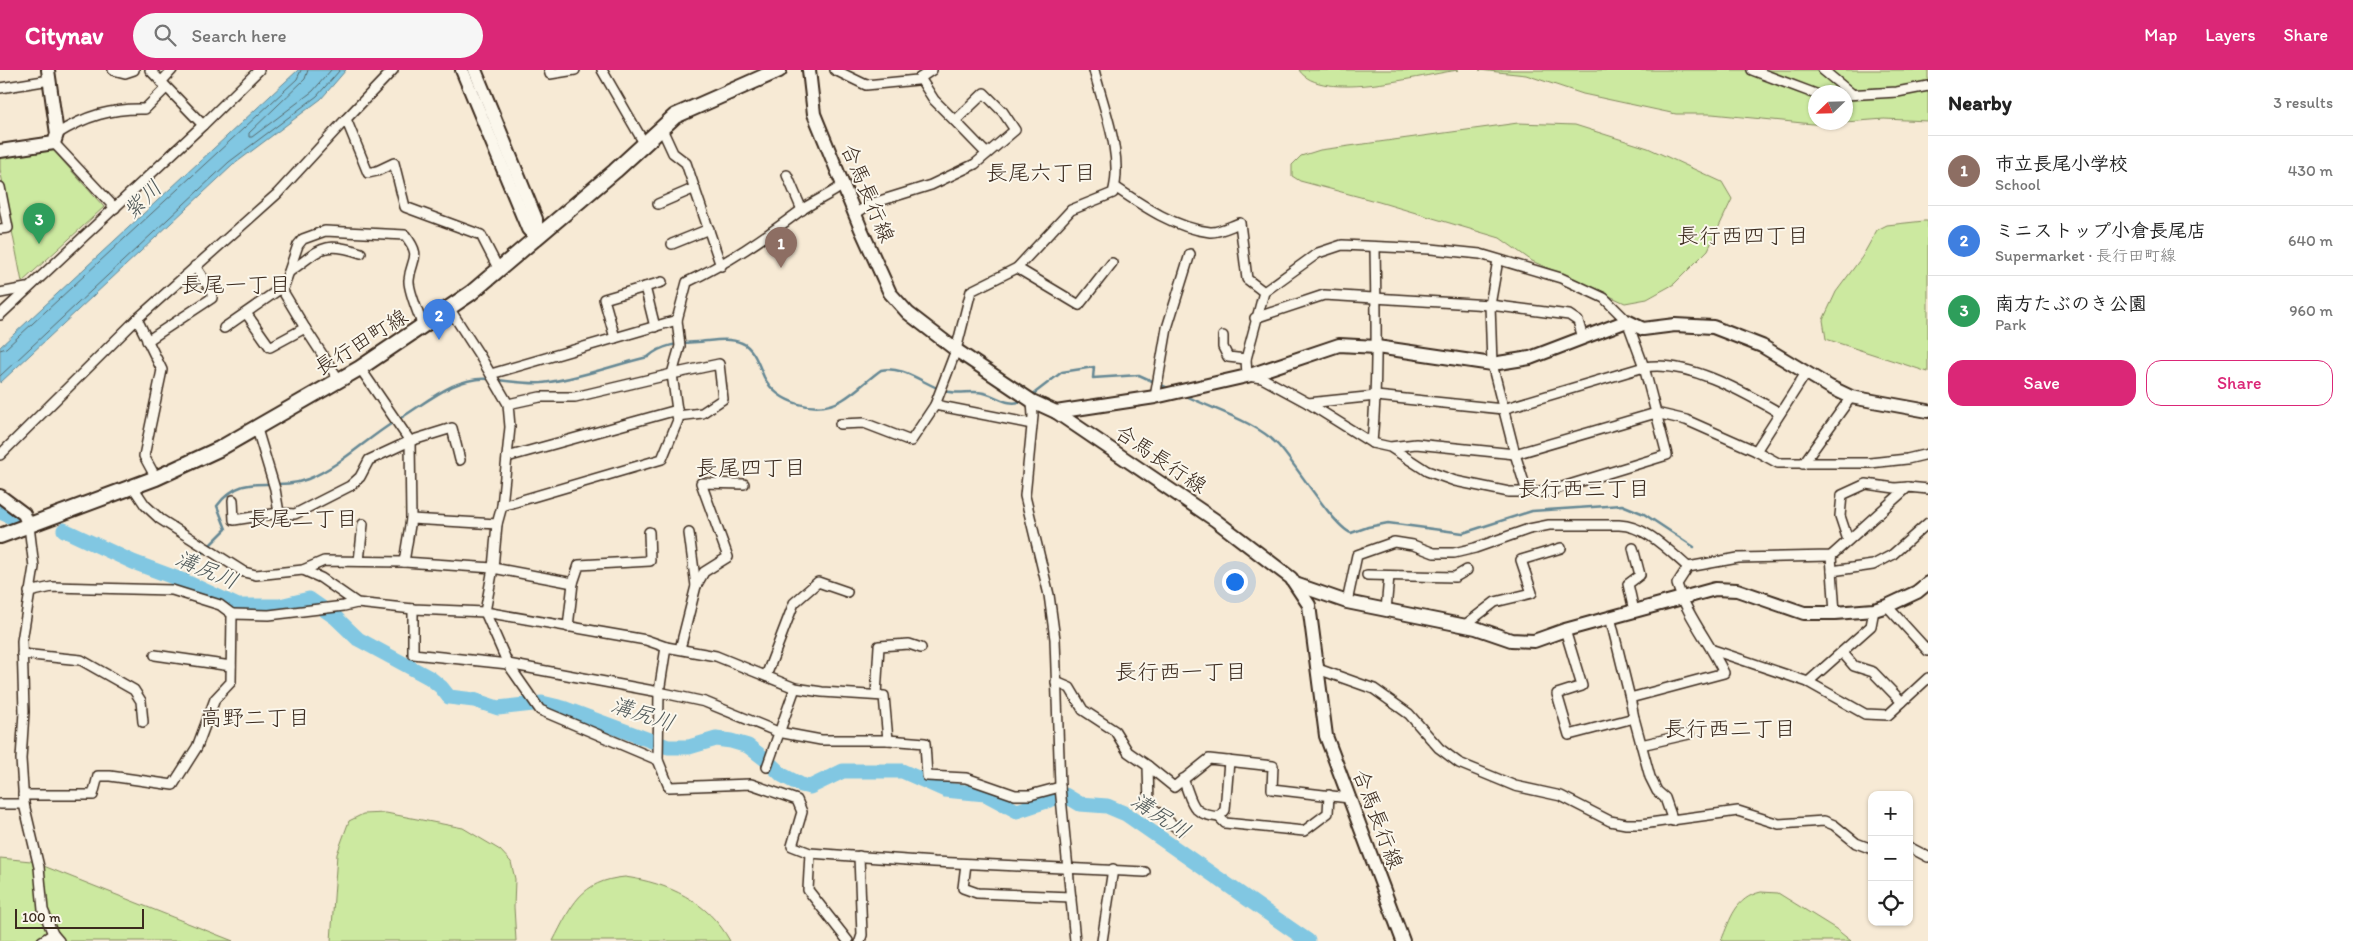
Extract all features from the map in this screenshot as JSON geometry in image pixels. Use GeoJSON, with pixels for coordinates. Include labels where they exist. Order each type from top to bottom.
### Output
{"type":"FeatureCollection","features":[{"type":"Feature","properties":{"kind":"main road","name":"長行田町線"},"geometry":{"type":"LineString","coordinates":[[0,536],[156,478],[220,449],[340,380],[423,326],[499,270],[661,126],[689,108],[779,70]]}},
{"type":"Feature","properties":{"kind":"street"},"geometry":{"type":"LineString","coordinates":[[113,70],[125,73],[134,70]]}},
{"type":"Feature","properties":{"kind":"street"},"geometry":{"type":"LineString","coordinates":[[150,70],[203,125]]}},
{"type":"Feature","properties":{"kind":"street"},"geometry":{"type":"LineString","coordinates":[[0,151],[56,139],[72,125],[99,114],[121,109],[145,109],[164,85],[172,70]]}},
{"type":"Feature","properties":{"kind":"street"},"geometry":{"type":"LineString","coordinates":[[0,315],[26,288],[203,125],[258,70]]}},
{"type":"Feature","properties":{"kind":"street"},"geometry":{"type":"LineString","coordinates":[[0,455],[137,319],[277,194],[393,70]]}},
{"type":"Feature","properties":{"kind":"street"},"geometry":{"type":"LineString","coordinates":[[462,70],[528,229],[536,237]]}},
{"type":"Feature","properties":{"kind":"street"},"geometry":{"type":"LineString","coordinates":[[475,70],[536,219],[536,237]]}},
{"type":"Feature","properties":{"kind":"street"},"geometry":{"type":"LineString","coordinates":[[549,70],[550,74],[575,70]]}},
{"type":"Feature","properties":{"kind":"street"},"geometry":{"type":"LineString","coordinates":[[602,70],[644,143]]}},
{"type":"Feature","properties":{"kind":"street","name":"合馬長行線"},"geometry":{"type":"LineString","coordinates":[[809,70],[814,114],[855,214],[890,292],[908,313],[956,350],[1032,401],[1056,412],[1214,520],[1298,585],[1309,605],[1326,736],[1403,941]]}},
{"type":"Feature","properties":{"kind":"street"},"geometry":{"type":"LineString","coordinates":[[835,70],[866,85],[920,78],[932,70]]}},
{"type":"Feature","properties":{"kind":"street"},"geometry":{"type":"LineString","coordinates":[[840,424],[864,423],[912,441],[935,405],[956,350],[971,290],[1017,268],[1071,210],[1113,193],[1116,165],[1108,120],[1094,70]]}},
{"type":"Feature","properties":{"kind":"street"},"geometry":{"type":"LineString","coordinates":[[1752,70],[1808,91]]}},
{"type":"Feature","properties":{"kind":"street"},"geometry":{"type":"LineString","coordinates":[[1823,70],[1839,85]]}},
{"type":"Feature","properties":{"kind":"street"},"geometry":{"type":"LineString","coordinates":[[0,88],[49,75],[56,139],[115,208]]}},
{"type":"Feature","properties":{"kind":"street"},"geometry":{"type":"LineString","coordinates":[[920,78],[934,100],[987,154]]}},
{"type":"Feature","properties":{"kind":"street"},"geometry":{"type":"LineString","coordinates":[[1853,94],[1898,92],[1928,86]]}},
{"type":"Feature","properties":{"kind":"street"},"geometry":{"type":"LineString","coordinates":[[855,214],[870,204],[931,185],[975,164],[1015,130],[1003,112],[984,93],[955,121]]}},
{"type":"Feature","properties":{"kind":"street"},"geometry":{"type":"LineString","coordinates":[[346,119],[368,173],[394,163],[405,207],[481,235],[499,270]]}},
{"type":"Feature","properties":{"kind":"street"},"geometry":{"type":"LineString","coordinates":[[661,126],[673,153],[686,163],[721,266]]}},
{"type":"Feature","properties":{"kind":"street"},"geometry":{"type":"LineString","coordinates":[[787,175],[802,210]]}},
{"type":"Feature","properties":{"kind":"street"},"geometry":{"type":"LineString","coordinates":[[502,506],[662,459],[677,413],[672,374],[680,346],[677,320],[687,282],[721,266],[786,223],[802,210],[843,185]]}},
{"type":"Feature","properties":{"kind":"street"},"geometry":{"type":"LineString","coordinates":[[0,187],[8,228],[0,229]]}},
{"type":"Feature","properties":{"kind":"street"},"geometry":{"type":"LineString","coordinates":[[1115,187],[1152,212],[1182,224],[1212,232],[1240,223],[1247,279],[1264,292]]}},
{"type":"Feature","properties":{"kind":"street"},"geometry":{"type":"LineString","coordinates":[[658,204],[695,188]]}},
{"type":"Feature","properties":{"kind":"street"},"geometry":{"type":"LineString","coordinates":[[672,244],[709,229]]}},
{"type":"Feature","properties":{"kind":"street"},"geometry":{"type":"LineString","coordinates":[[224,328],[284,286],[298,245],[303,239],[325,231],[406,235],[414,246],[415,259],[409,281],[423,326]]}},
{"type":"Feature","properties":{"kind":"street"},"geometry":{"type":"LineString","coordinates":[[1247,376],[1246,359],[1255,318],[1264,292],[1318,253],[1342,245],[1431,249],[1480,254],[1562,278],[1604,298],[1627,321],[1643,329],[1675,325],[1713,326],[1762,346],[1830,387],[1851,397],[1928,411]]}},
{"type":"Feature","properties":{"kind":"street"},"geometry":{"type":"LineString","coordinates":[[289,272],[325,247],[347,248],[361,253]]}},
{"type":"Feature","properties":{"kind":"street"},"geometry":{"type":"LineString","coordinates":[[1372,443],[1376,396],[1377,347],[1375,247]]}},
{"type":"Feature","properties":{"kind":"street"},"geometry":{"type":"LineString","coordinates":[[1155,397],[1167,328],[1190,254]]}},
{"type":"Feature","properties":{"kind":"street"},"geometry":{"type":"LineString","coordinates":[[1498,260],[1490,305],[1492,364],[1515,454],[1527,492]]}},
{"type":"Feature","properties":{"kind":"street"},"geometry":{"type":"LineString","coordinates":[[1017,268],[1079,305],[1112,263]]}},
{"type":"Feature","properties":{"kind":"street"},"geometry":{"type":"LineString","coordinates":[[147,341],[212,298],[212,292],[195,266]]}},
{"type":"Feature","properties":{"kind":"street"},"geometry":{"type":"LineString","coordinates":[[615,338],[604,298],[662,282]]}},
{"type":"Feature","properties":{"kind":"street"},"geometry":{"type":"LineString","coordinates":[[644,287],[655,327]]}},
{"type":"Feature","properties":{"kind":"street"},"geometry":{"type":"LineString","coordinates":[[0,293],[26,288]]}},
{"type":"Feature","properties":{"kind":"street"},"geometry":{"type":"LineString","coordinates":[[281,288],[340,380]]}},
{"type":"Feature","properties":{"kind":"street"},"geometry":{"type":"LineString","coordinates":[[1255,318],[1324,295],[1376,298],[1490,305],[1569,315],[1578,321],[1583,338]]}},
{"type":"Feature","properties":{"kind":"street"},"geometry":{"type":"LineString","coordinates":[[449,308],[508,404],[510,427],[502,506],[497,524],[493,568],[485,612],[508,664],[540,710],[658,760]]}},
{"type":"Feature","properties":{"kind":"street"},"geometry":{"type":"LineString","coordinates":[[246,313],[270,347],[305,328]]}},
{"type":"Feature","properties":{"kind":"street"},"geometry":{"type":"LineString","coordinates":[[137,319],[162,370],[144,456],[156,478]]}},
{"type":"Feature","properties":{"kind":"street"},"geometry":{"type":"LineString","coordinates":[[491,374],[677,320]]}},
{"type":"Feature","properties":{"kind":"street"},"geometry":{"type":"LineString","coordinates":[[1056,412],[1155,397],[1247,376],[1339,345],[1377,347],[1492,364],[1530,358],[1627,321]]}},
{"type":"Feature","properties":{"kind":"street"},"geometry":{"type":"LineString","coordinates":[[1390,447],[1427,470],[1455,481],[1509,492],[1546,492],[1667,455],[1644,367],[1627,321]]}},
{"type":"Feature","properties":{"kind":"street"},"geometry":{"type":"LineString","coordinates":[[1223,336],[1223,347],[1228,358],[1246,359]]}},
{"type":"Feature","properties":{"kind":"street"},"geometry":{"type":"LineString","coordinates":[[507,457],[677,413],[702,413],[723,399],[719,364],[575,397],[540,397],[508,404]]}},
{"type":"Feature","properties":{"kind":"street"},"geometry":{"type":"LineString","coordinates":[[1308,403],[1376,396],[1503,409],[1644,367],[1660,364],[1724,381],[1780,413]]}},
{"type":"Feature","properties":{"kind":"street"},"geometry":{"type":"LineString","coordinates":[[360,368],[410,441],[411,519],[404,562]]}},
{"type":"Feature","properties":{"kind":"street"},"geometry":{"type":"LineString","coordinates":[[1756,451],[1806,373]]}},
{"type":"Feature","properties":{"kind":"street"},"geometry":{"type":"LineString","coordinates":[[1247,376],[1262,378],[1308,403],[1372,443],[1390,447],[1416,444],[1515,454],[1656,413],[1686,420],[1756,451],[1778,463],[1870,463],[1907,460],[1928,454]]}},
{"type":"Feature","properties":{"kind":"street"},"geometry":{"type":"LineString","coordinates":[[1803,464],[1851,397]]}},
{"type":"Feature","properties":{"kind":"street"},"geometry":{"type":"LineString","coordinates":[[1032,401],[1032,424],[1025,496],[1049,595],[1055,639],[1060,787],[1076,941]]}},
{"type":"Feature","properties":{"kind":"street"},"geometry":{"type":"LineString","coordinates":[[935,405],[1032,424]]}},
{"type":"Feature","properties":{"kind":"street"},"geometry":{"type":"LineString","coordinates":[[233,500],[234,520],[279,512],[295,514],[350,486],[360,477],[369,460],[410,441],[452,428],[460,460]]}},
{"type":"Feature","properties":{"kind":"street"},"geometry":{"type":"LineString","coordinates":[[257,429],[275,489],[279,512]]}},
{"type":"Feature","properties":{"kind":"street"},"geometry":{"type":"LineString","coordinates":[[680,649],[696,586],[704,572],[728,557],[701,483],[744,484]]}},
{"type":"Feature","properties":{"kind":"street"},"geometry":{"type":"LineString","coordinates":[[1848,540],[1840,516],[1842,496],[1866,484],[1894,488],[1928,489]]}},
{"type":"Feature","properties":{"kind":"street"},"geometry":{"type":"LineString","coordinates":[[133,486],[145,506],[160,519],[235,568],[256,575],[303,570],[324,561],[404,562],[493,568],[573,584]]}},
{"type":"Feature","properties":{"kind":"street"},"geometry":{"type":"LineString","coordinates":[[1630,698],[1724,673],[1713,650],[1682,598],[1677,584],[1688,567],[1738,558],[1831,556],[1908,487]]}},
{"type":"Feature","properties":{"kind":"street"},"geometry":{"type":"LineString","coordinates":[[0,496],[24,514],[29,526],[34,567],[22,641],[24,712],[21,759],[23,799],[39,867],[42,910],[56,937],[42,941]]}},
{"type":"Feature","properties":{"kind":"street"},"geometry":{"type":"LineString","coordinates":[[411,519],[497,524]]}},
{"type":"Feature","properties":{"kind":"street"},"geometry":{"type":"LineString","coordinates":[[1832,570],[1873,565],[1892,555],[1928,523]]}},
{"type":"Feature","properties":{"kind":"street"},"geometry":{"type":"LineString","coordinates":[[359,561],[363,524]]}},
{"type":"Feature","properties":{"kind":"street"},"geometry":{"type":"LineString","coordinates":[[1347,602],[1357,556],[1382,545],[1394,542],[1413,545],[1434,553],[1454,553],[1475,548],[1529,529],[1549,525],[1630,526],[1646,533],[1688,567]]}},
{"type":"Feature","properties":{"kind":"street"},"geometry":{"type":"LineString","coordinates":[[568,627],[573,584],[579,565],[650,561],[650,532]]}},
{"type":"Feature","properties":{"kind":"street"},"geometry":{"type":"LineString","coordinates":[[689,533],[696,586]]}},
{"type":"Feature","properties":{"kind":"street"},"geometry":{"type":"LineString","coordinates":[[1465,625],[1495,602],[1532,593],[1521,560],[1561,548]]}},
{"type":"Feature","properties":{"kind":"street"},"geometry":{"type":"LineString","coordinates":[[1633,548],[1640,575],[1628,584],[1634,611]]}},
{"type":"Feature","properties":{"kind":"street"},"geometry":{"type":"LineString","coordinates":[[1831,556],[1835,613]]}},
{"type":"Feature","properties":{"kind":"street"},"geometry":{"type":"LineString","coordinates":[[303,570],[321,578],[357,603]]}},
{"type":"Feature","properties":{"kind":"street"},"geometry":{"type":"LineString","coordinates":[[1368,575],[1455,577],[1467,570]]}},
{"type":"Feature","properties":{"kind":"street"},"geometry":{"type":"LineString","coordinates":[[1386,610],[1389,576]]}},
{"type":"Feature","properties":{"kind":"street"},"geometry":{"type":"LineString","coordinates":[[766,676],[794,603],[818,582],[847,592]]}},
{"type":"Feature","properties":{"kind":"street"},"geometry":{"type":"LineString","coordinates":[[1298,585],[1347,602],[1465,625],[1511,640],[1534,641],[1610,617],[1715,589],[1737,590],[1804,613],[1835,613],[1874,610],[1887,606],[1916,592],[1928,583]]}},
{"type":"Feature","properties":{"kind":"street"},"geometry":{"type":"LineString","coordinates":[[29,592],[52,587],[172,590],[220,605],[232,614],[269,615],[357,603],[413,609],[485,612],[646,640],[666,647],[716,656],[795,688],[822,692],[884,696],[888,740]]}},
{"type":"Feature","properties":{"kind":"street"},"geometry":{"type":"LineString","coordinates":[[1887,606],[1928,651]]}},
{"type":"Feature","properties":{"kind":"street"},"geometry":{"type":"LineString","coordinates":[[413,609],[413,654],[508,664],[659,692],[705,702],[778,732],[822,740],[888,740],[925,743],[927,776],[966,778],[1015,795],[1030,795],[1060,787]]}},
{"type":"Feature","properties":{"kind":"street"},"geometry":{"type":"LineString","coordinates":[[1808,682],[1871,626],[1874,610]]}},
{"type":"Feature","properties":{"kind":"street"},"geometry":{"type":"LineString","coordinates":[[0,804],[23,799],[93,795],[98,776],[173,785],[197,747],[215,699],[231,682],[232,614]]}},
{"type":"Feature","properties":{"kind":"street"},"geometry":{"type":"LineString","coordinates":[[1610,617],[1650,777],[1657,791],[1665,798],[1673,821]]}},
{"type":"Feature","properties":{"kind":"street"},"geometry":{"type":"LineString","coordinates":[[1565,630],[1582,686],[1557,694],[1568,735],[1634,718]]}},
{"type":"Feature","properties":{"kind":"street"},"geometry":{"type":"LineString","coordinates":[[876,695],[879,646],[909,644],[921,648]]}},
{"type":"Feature","properties":{"kind":"street"},"geometry":{"type":"LineString","coordinates":[[666,647],[659,692],[658,760],[668,787],[751,784],[797,800],[802,812],[792,846],[810,853],[966,864],[1077,867],[1145,872]]}},
{"type":"Feature","properties":{"kind":"street"},"geometry":{"type":"LineString","coordinates":[[1713,650],[1808,682],[1865,714],[1888,715],[1928,678]]}},
{"type":"Feature","properties":{"kind":"street"},"geometry":{"type":"LineString","coordinates":[[1842,652],[1854,666],[1874,672],[1902,702]]}},
{"type":"Feature","properties":{"kind":"street"},"geometry":{"type":"LineString","coordinates":[[22,654],[81,660],[119,681],[134,690],[141,701],[143,722]]}},
{"type":"Feature","properties":{"kind":"street"},"geometry":{"type":"LineString","coordinates":[[155,655],[231,666]]}},
{"type":"Feature","properties":{"kind":"street"},"geometry":{"type":"LineString","coordinates":[[1318,669],[1374,689],[1409,714],[1439,748],[1459,763],[1515,786],[1562,796],[1610,821],[1626,824],[1673,821],[1738,811],[1779,824],[1824,822],[1834,825],[1856,843],[1868,848]]}},
{"type":"Feature","properties":{"kind":"street"},"geometry":{"type":"LineString","coordinates":[[1056,682],[1070,688],[1083,710],[1115,731],[1128,752],[1174,787],[1209,758],[1272,766],[1272,789],[1349,798]]}},
{"type":"Feature","properties":{"kind":"street"},"geometry":{"type":"LineString","coordinates":[[767,767],[795,688]]}},
{"type":"Feature","properties":{"kind":"street"},"geometry":{"type":"LineString","coordinates":[[1641,745],[1690,734]]}},
{"type":"Feature","properties":{"kind":"street"},"geometry":{"type":"LineString","coordinates":[[1219,817],[1225,810],[1229,761]]}},
{"type":"Feature","properties":{"kind":"street"},"geometry":{"type":"LineString","coordinates":[[1148,766],[1149,805],[1179,830]]}},
{"type":"Feature","properties":{"kind":"street"},"geometry":{"type":"LineString","coordinates":[[1183,780],[1197,811],[1203,815],[1219,817],[1225,823],[1304,831],[1328,813],[1329,795]]}},
{"type":"Feature","properties":{"kind":"street"},"geometry":{"type":"LineString","coordinates":[[1913,849],[1928,857]]}},
{"type":"Feature","properties":{"kind":"street"},"geometry":{"type":"LineString","coordinates":[[810,853],[808,890],[848,941]]}},
{"type":"Feature","properties":{"kind":"street"},"geometry":{"type":"LineString","coordinates":[[860,856],[862,935],[860,941]]}},
{"type":"Feature","properties":{"kind":"street"},"geometry":{"type":"LineString","coordinates":[[966,864],[963,888],[977,892],[1071,897]]}},
{"type":"Feature","properties":{"kind":"street"},"geometry":{"type":"LineString","coordinates":[[1102,941],[1112,869]]}},
{"type":"Feature","properties":{"kind":"green space"},"geometry":{"type":"Polygon","coordinates":[[[1299,70],[1459,70],[1399,81],[1350,86],[1328,85],[1311,80],[1299,70]]]}},
{"type":"Feature","properties":{"kind":"green space"},"geometry":{"type":"Polygon","coordinates":[[[1479,70],[1928,70],[1928,121],[1884,119],[1853,121],[1853,85],[1808,85],[1808,124],[1712,114],[1676,114],[1583,94],[1526,75],[1479,70]]]}},
{"type":"Feature","properties":{"kind":"green space"},"geometry":{"type":"Polygon","coordinates":[[[1518,123],[1575,125],[1648,148],[1722,182],[1732,199],[1708,250],[1674,284],[1647,299],[1625,303],[1532,261],[1500,238],[1300,181],[1292,176],[1292,165],[1301,156],[1320,150],[1518,123]]]}},
{"type":"Feature","properties":{"kind":"green space"},"geometry":{"type":"Polygon","coordinates":[[[52,149],[104,207],[22,282],[0,169],[0,157],[52,149]]]}},
{"type":"Feature","properties":{"kind":"green space"},"geometry":{"type":"Polygon","coordinates":[[[1928,221],[1928,372],[1826,339],[1823,320],[1836,292],[1862,257],[1877,230],[1887,225],[1928,221]]]}},
{"type":"Feature","properties":{"kind":"green space"},"geometry":{"type":"Polygon","coordinates":[[[386,813],[463,828],[500,850],[511,862],[515,879],[516,941],[331,941],[337,854],[349,821],[363,814],[386,813]]]}},
{"type":"Feature","properties":{"kind":"green space"},"geometry":{"type":"Polygon","coordinates":[[[0,858],[31,861],[233,941],[0,941],[0,858]]]}},
{"type":"Feature","properties":{"kind":"green space"},"geometry":{"type":"Polygon","coordinates":[[[625,877],[656,884],[685,896],[710,915],[730,941],[553,941],[566,916],[579,897],[597,884],[610,879],[625,877]]]}},
{"type":"Feature","properties":{"kind":"green space"},"geometry":{"type":"Polygon","coordinates":[[[1761,892],[1778,893],[1836,929],[1851,941],[1721,941],[1735,910],[1745,899],[1761,892]]]}},
{"type":"Feature","properties":{"kind":"water"},"geometry":{"type":"Polygon","coordinates":[[[298,70],[346,70],[321,99],[233,165],[0,383],[0,347],[298,70]]]}},
{"type":"Feature","properties":{"kind":"waterway"},"geometry":{"type":"LineString","coordinates":[[496,380],[524,383],[555,381],[648,357],[671,345],[726,340],[737,341],[746,345],[753,353],[770,386],[778,394],[798,404],[809,406],[832,404],[847,397],[881,370],[889,369],[906,373],[945,391],[955,393],[979,392],[1012,403],[1023,401]]}},
{"type":"Feature","properties":{"kind":"waterway"},"geometry":{"type":"LineString","coordinates":[[1032,395],[1062,372],[1094,367],[1093,378],[1139,375],[1170,389]]}},
{"type":"Feature","properties":{"kind":"waterway"},"geometry":{"type":"LineString","coordinates":[[399,419],[453,386],[465,381],[490,379]]}},
{"type":"Feature","properties":{"kind":"waterway"},"geometry":{"type":"LineString","coordinates":[[1184,395],[1234,417],[1269,437],[1278,445],[1334,519],[1351,533],[1388,523],[1463,533],[1532,511],[1622,505],[1644,514],[1694,547]]}},
{"type":"Feature","properties":{"kind":"waterway"},"geometry":{"type":"LineString","coordinates":[[209,546],[226,529],[217,506],[227,495],[238,488],[248,485],[295,483],[320,474],[394,422]]}},
{"type":"Feature","properties":{"kind":"waterway","name":"溝尻川"},"geometry":{"type":"LineString","coordinates":[[0,512],[16,519]]}},
{"type":"Feature","properties":{"kind":"waterway","name":"溝尻川"},"geometry":{"type":"LineString","coordinates":[[64,530],[133,562],[184,581],[238,606],[280,606],[309,599],[335,617],[358,639],[430,678],[449,697],[474,700],[498,708],[542,703],[563,708],[668,747],[689,747],[716,739],[731,741],[748,746],[782,775],[801,785],[810,787],[843,771],[902,771],[945,790],[985,794],[1017,811],[1065,795],[1080,804],[1107,806],[1126,814],[1308,941]]}},
{"type":"Feature","properties":{"kind":"waterway"},"geometry":{"type":"LineString","coordinates":[[184,581],[195,560],[205,550]]}},
{"type":"Feature","properties":{"kind":"place","name":"南方たぶのき公園"},"geometry":{"type":"Point","coordinates":[39,244]}},
{"type":"Feature","properties":{"kind":"place","name":"市立長尾小学校"},"geometry":{"type":"Point","coordinates":[781,268]}},
{"type":"Feature","properties":{"kind":"place","name":"ミニストップ小倉長尾店"},"geometry":{"type":"Point","coordinates":[439,340]}},
{"type":"Feature","properties":{"kind":"district","name":"長尾六丁目"},"geometry":{"type":"Point","coordinates":[1041,172]}},
{"type":"Feature","properties":{"kind":"district","name":"長行西四丁目"},"geometry":{"type":"Point","coordinates":[1743,235]}},
{"type":"Feature","properties":{"kind":"district","name":"長尾一丁目"},"geometry":{"type":"Point","coordinates":[236,284]}},
{"type":"Feature","properties":{"kind":"district","name":"長尾四丁目"},"geometry":{"type":"Point","coordinates":[751,467]}},
{"type":"Feature","properties":{"kind":"district","name":"長行西三丁目"},"geometry":{"type":"Point","coordinates":[1584,488]}},
{"type":"Feature","properties":{"kind":"district","name":"長尾二丁目"},"geometry":{"type":"Point","coordinates":[303,518]}},
{"type":"Feature","properties":{"kind":"district","name":"長行西一丁目"},"geometry":{"type":"Point","coordinates":[1181,671]}},
{"type":"Feature","properties":{"kind":"district","name":"高野二丁目"},"geometry":{"type":"Point","coordinates":[255,717]}},
{"type":"Feature","properties":{"kind":"district","name":"長行西二丁目"},"geometry":{"type":"Point","coordinates":[1730,728]}},
{"type":"Feature","properties":{"kind":"water label","name":"紫川"},"geometry":{"type":"Point","coordinates":[142,199]}}]}
